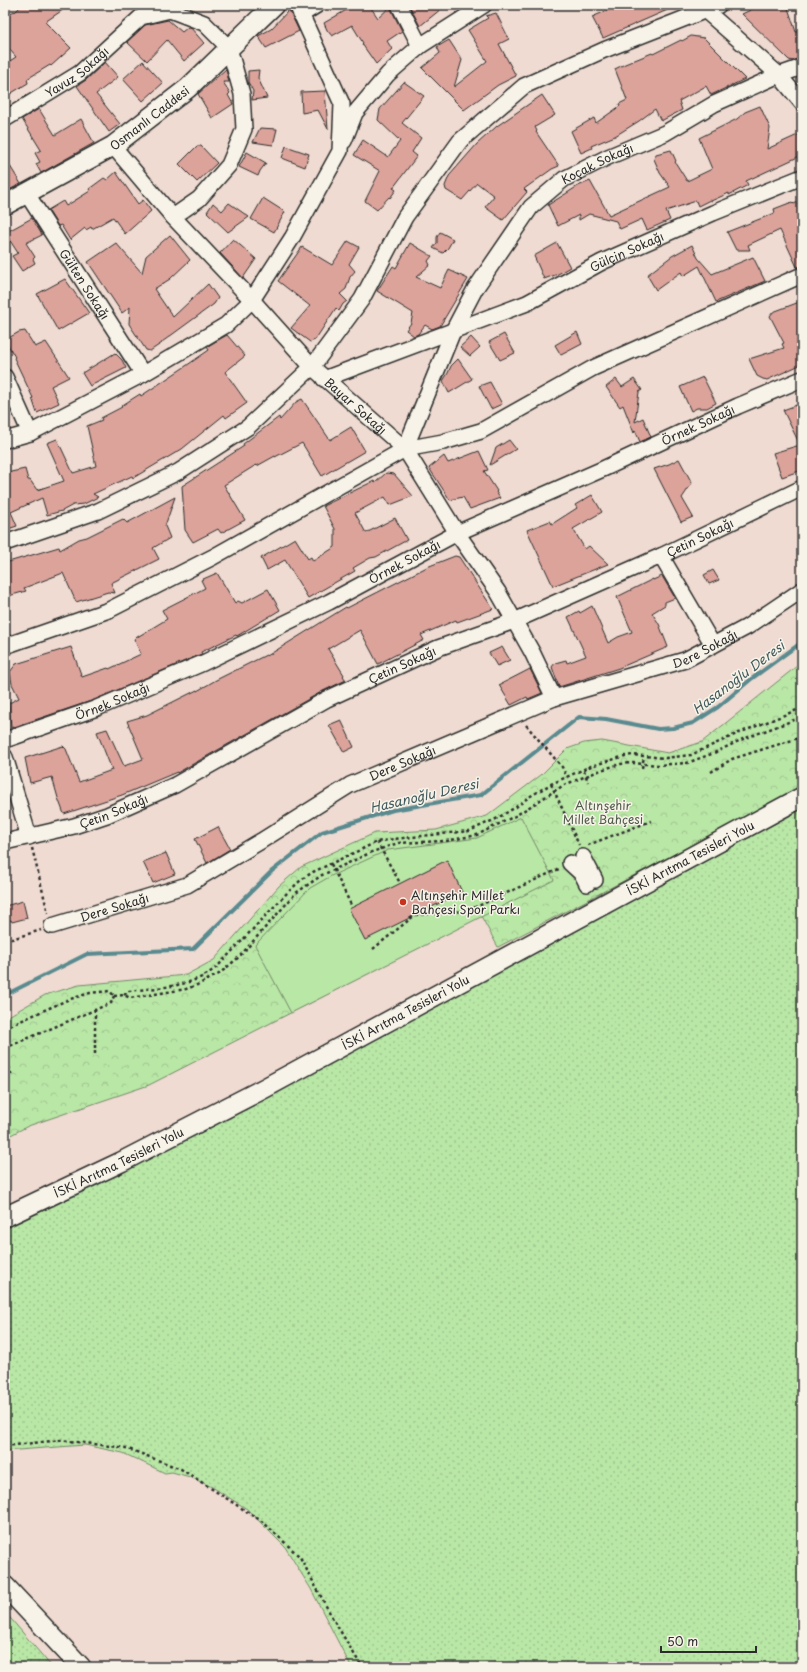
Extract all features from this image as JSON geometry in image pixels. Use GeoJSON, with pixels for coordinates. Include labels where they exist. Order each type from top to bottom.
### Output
{"type":"FeatureCollection","features":[{"type":"Feature","properties":{"kind":"main road","name":"Osmanlı Caddesi"},"geometry":{"type":"LineString","coordinates":[[5,205],[112,146],[188,88],[274,5]]}},
{"type":"Feature","properties":{"kind":"main road","name":"İSKİ Arıtma Tesisleri Yolu"},"geometry":{"type":"LineString","coordinates":[[5,1217],[121,1162],[263,1089],[802,797]]}},
{"type":"Feature","properties":{"kind":"main road"},"geometry":{"type":"LineString","coordinates":[[5,1586],[81,1667]]}},
{"type":"Feature","properties":{"kind":"street"},"geometry":{"type":"LineString","coordinates":[[317,5],[299,10],[342,104],[340,151]]}},
{"type":"Feature","properties":{"kind":"street"},"geometry":{"type":"LineString","coordinates":[[399,5],[420,46]]}},
{"type":"Feature","properties":{"kind":"street"},"geometry":{"type":"LineString","coordinates":[[5,440],[30,433],[143,374],[226,325],[252,300],[292,238],[340,151],[355,113],[388,74],[420,46],[484,5]]}},
{"type":"Feature","properties":{"kind":"street"},"geometry":{"type":"LineString","coordinates":[[5,543],[98,511],[178,472],[248,427],[312,367],[362,299],[405,218],[460,141],[524,86],[604,50],[708,7],[779,75],[802,103]]}},
{"type":"Feature","properties":{"kind":"street"},"geometry":{"type":"LineString","coordinates":[[143,11],[170,10],[204,23],[229,48],[242,94],[244,129],[229,165],[198,199],[173,217]]}},
{"type":"Feature","properties":{"kind":"street","name":"Yavuz Sokağı"},"geometry":{"type":"LineString","coordinates":[[5,119],[80,73],[143,11]]}},
{"type":"Feature","properties":{"kind":"street","name":"Koçak Sokağı"},"geometry":{"type":"LineString","coordinates":[[405,450],[453,331],[475,289],[531,207],[564,179],[608,157],[665,133],[714,104],[779,75],[802,67]]}},
{"type":"Feature","properties":{"kind":"street","name":"Bayar Sokağı"},"geometry":{"type":"LineString","coordinates":[[112,146],[173,217],[252,300],[312,367],[405,450],[456,533],[498,592],[532,652],[554,698]]}},
{"type":"Feature","properties":{"kind":"street","name":"Gülçin Sokağı"},"geometry":{"type":"LineString","coordinates":[[324,379],[526,303],[602,262],[713,213],[802,177]]}},
{"type":"Feature","properties":{"kind":"street","name":"Gülten Sokağı"},"geometry":{"type":"LineString","coordinates":[[27,194],[143,374]]}},
{"type":"Feature","properties":{"kind":"street"},"geometry":{"type":"LineString","coordinates":[[5,646],[109,610],[213,557],[405,450],[443,442],[481,431],[593,368],[802,275]]}},
{"type":"Feature","properties":{"kind":"street"},"geometry":{"type":"LineString","coordinates":[[5,377],[30,433]]}},
{"type":"Feature","properties":{"kind":"street","name":"Örnek Sokağı"},"geometry":{"type":"LineString","coordinates":[[5,740],[97,708],[203,663],[329,602],[456,533],[603,470],[738,406],[802,379]]}},
{"type":"Feature","properties":{"kind":"street","name":"Çetin Sokağı"},"geometry":{"type":"LineString","coordinates":[[5,842],[74,826],[107,815],[175,784],[327,699],[438,648],[514,621],[662,556],[802,488]]}},
{"type":"Feature","properties":{"kind":"street"},"geometry":{"type":"LineString","coordinates":[[662,556],[713,645]]}},
{"type":"Feature","properties":{"kind":"street","name":"Dere Sokağı"},"geometry":{"type":"LineString","coordinates":[[52,926],[188,885],[350,785],[554,698],[686,660],[747,627],[802,590]]}},
{"type":"Feature","properties":{"kind":"street"},"geometry":{"type":"LineString","coordinates":[[5,757],[29,837]]}},
{"type":"Feature","properties":{"kind":"street"},"geometry":{"type":"LineString","coordinates":[[578,856],[591,882]]}},
{"type":"Feature","properties":{"kind":"path"},"geometry":{"type":"LineString","coordinates":[[124,995],[129,991],[184,983],[198,979],[210,972],[218,966],[297,884],[313,872],[377,842],[469,831],[496,819],[551,784],[584,770],[624,756],[665,758],[690,755],[802,708]]}},
{"type":"Feature","properties":{"kind":"path"},"geometry":{"type":"LineString","coordinates":[[5,1028],[67,1000],[90,993],[110,992],[114,996],[124,995],[130,998],[198,986],[219,974],[239,956],[296,893],[318,878],[381,848],[398,843],[446,841],[477,835],[515,816],[555,790],[620,764],[633,763],[658,765],[687,763],[802,717]]}},
{"type":"Feature","properties":{"kind":"path"},"geometry":{"type":"LineString","coordinates":[[528,728],[565,771],[567,777]]}},
{"type":"Feature","properties":{"kind":"path"},"geometry":{"type":"LineString","coordinates":[[732,737],[735,743]]}},
{"type":"Feature","properties":{"kind":"path"},"geometry":{"type":"LineString","coordinates":[[711,772],[732,759],[802,737]]}},
{"type":"Feature","properties":{"kind":"path"},"geometry":{"type":"LineString","coordinates":[[642,768],[644,756]]}},
{"type":"Feature","properties":{"kind":"path"},"geometry":{"type":"LineString","coordinates":[[584,770],[588,782]]}},
{"type":"Feature","properties":{"kind":"path"},"geometry":{"type":"LineString","coordinates":[[551,784],[555,790],[578,856]]}},
{"type":"Feature","properties":{"kind":"path"},"geometry":{"type":"LineString","coordinates":[[373,949],[415,915],[467,911],[651,821]]}},
{"type":"Feature","properties":{"kind":"path"},"geometry":{"type":"LineString","coordinates":[[5,941],[52,926],[29,837]]}},
{"type":"Feature","properties":{"kind":"path"},"geometry":{"type":"LineString","coordinates":[[377,842],[400,883]]}},
{"type":"Feature","properties":{"kind":"path"},"geometry":{"type":"LineString","coordinates":[[331,864],[352,907]]}},
{"type":"Feature","properties":{"kind":"path"},"geometry":{"type":"LineString","coordinates":[[5,1048],[110,1002],[114,996]]}},
{"type":"Feature","properties":{"kind":"path"},"geometry":{"type":"LineString","coordinates":[[95,1009],[95,1056]]}},
{"type":"Feature","properties":{"kind":"path"},"geometry":{"type":"LineString","coordinates":[[5,1055],[12,1076]]}},
{"type":"Feature","properties":{"kind":"path"},"geometry":{"type":"LineString","coordinates":[[5,1446],[61,1440],[119,1447],[126,1448],[181,1469],[262,1522],[300,1557],[333,1619],[362,1667]]}},
{"type":"Feature","properties":{"kind":"green space","name":"Altınşehir Millet Bahçesi"},"geometry":{"type":"Polygon","coordinates":[[[802,662],[802,787],[498,947],[481,916],[149,1085],[28,1126],[5,1138],[5,1018],[45,995],[79,985],[186,975],[214,960],[279,886],[301,867],[375,833],[436,830],[487,816],[541,775],[567,749],[584,743],[602,741],[668,753],[702,742],[802,662]]]}},
{"type":"Feature","properties":{"kind":"green space"},"geometry":{"type":"Polygon","coordinates":[[[802,809],[802,1667],[351,1667],[311,1589],[285,1547],[247,1509],[212,1487],[190,1477],[172,1472],[165,1473],[123,1453],[85,1445],[5,1451],[5,1229],[105,1181],[267,1093],[559,940],[802,809]]]}},
{"type":"Feature","properties":{"kind":"green space","name":"Altınşehir Millet Bahçesi Spor Parkı"},"geometry":{"type":"Polygon","coordinates":[[[521,817],[554,880],[291,1013],[255,945],[310,888],[331,876],[388,850],[477,838],[521,817]]]}},
{"type":"Feature","properties":{"kind":"green space"},"geometry":{"type":"Polygon","coordinates":[[[5,1612],[52,1667],[5,1667],[5,1612]]]}},
{"type":"Feature","properties":{"kind":"building"},"geometry":{"type":"Polygon","coordinates":[[[22,5],[70,5],[45,22],[71,48],[51,66],[50,65],[27,79],[28,83],[5,97],[5,64],[16,57],[5,44],[5,17],[14,11],[15,12],[22,5]]]}},
{"type":"Feature","properties":{"kind":"building"},"geometry":{"type":"Polygon","coordinates":[[[355,5],[369,5],[378,18],[390,7],[402,31],[387,41],[392,49],[376,64],[362,44],[363,43],[352,25],[332,36],[324,23],[355,5]]]}},
{"type":"Feature","properties":{"kind":"building"},"geometry":{"type":"Polygon","coordinates":[[[409,5],[446,5],[420,26],[409,5]]]}},
{"type":"Feature","properties":{"kind":"building"},"geometry":{"type":"Polygon","coordinates":[[[620,5],[679,5],[603,38],[592,17],[620,5]]]}},
{"type":"Feature","properties":{"kind":"building"},"geometry":{"type":"Polygon","coordinates":[[[761,5],[787,5],[796,32],[802,30],[802,56],[793,61],[789,60],[742,14],[761,5]]]}},
{"type":"Feature","properties":{"kind":"building"},"geometry":{"type":"Polygon","coordinates":[[[289,10],[299,31],[266,48],[258,36],[271,29],[289,10]]]}},
{"type":"Feature","properties":{"kind":"building"},"geometry":{"type":"Polygon","coordinates":[[[496,13],[509,39],[499,44],[516,76],[498,85],[464,110],[422,68],[440,53],[437,47],[449,40],[462,60],[454,87],[487,61],[468,30],[488,18],[486,16],[496,13]]]}},
{"type":"Feature","properties":{"kind":"building"},"geometry":{"type":"Polygon","coordinates":[[[168,20],[182,32],[190,27],[204,43],[184,61],[167,40],[147,61],[127,42],[145,25],[168,20]]]}},
{"type":"Feature","properties":{"kind":"building"},"geometry":{"type":"Polygon","coordinates":[[[691,36],[704,38],[745,79],[711,95],[706,86],[679,101],[682,110],[661,121],[655,109],[615,136],[591,146],[592,148],[581,153],[571,131],[594,118],[596,123],[620,106],[619,104],[627,100],[615,69],[652,53],[653,54],[691,36]]]}},
{"type":"Feature","properties":{"kind":"building"},"geometry":{"type":"Polygon","coordinates":[[[143,61],[163,83],[143,101],[123,79],[143,61]]]}},
{"type":"Feature","properties":{"kind":"building"},"geometry":{"type":"Polygon","coordinates":[[[105,62],[118,77],[96,94],[120,124],[109,132],[77,86],[86,80],[105,62]]]}},
{"type":"Feature","properties":{"kind":"building"},"geometry":{"type":"Polygon","coordinates":[[[226,69],[229,82],[223,82],[230,93],[228,95],[233,104],[212,118],[198,94],[226,69]]]}},
{"type":"Feature","properties":{"kind":"building"},"geometry":{"type":"Polygon","coordinates":[[[259,70],[258,78],[267,98],[252,100],[253,91],[248,82],[248,71],[259,70]]]}},
{"type":"Feature","properties":{"kind":"building"},"geometry":{"type":"Polygon","coordinates":[[[404,82],[424,96],[402,123],[421,138],[412,152],[417,156],[393,188],[396,190],[377,210],[365,201],[380,171],[354,155],[363,140],[388,157],[400,141],[378,120],[380,109],[404,82]]]}},
{"type":"Feature","properties":{"kind":"building"},"geometry":{"type":"Polygon","coordinates":[[[325,91],[328,129],[318,110],[302,113],[301,92],[325,91]]]}},
{"type":"Feature","properties":{"kind":"building"},"geometry":{"type":"Polygon","coordinates":[[[542,95],[555,115],[535,127],[536,132],[559,166],[552,169],[524,189],[527,192],[503,220],[485,207],[494,196],[477,183],[462,200],[446,190],[445,186],[449,176],[477,144],[497,126],[542,95]]]}},
{"type":"Feature","properties":{"kind":"building"},"geometry":{"type":"Polygon","coordinates":[[[760,106],[770,128],[767,149],[802,133],[798,157],[746,181],[748,185],[729,195],[729,193],[698,206],[696,201],[666,211],[670,220],[647,230],[642,219],[620,229],[616,221],[589,214],[579,220],[579,215],[558,226],[548,205],[578,186],[590,181],[609,215],[670,187],[660,173],[654,159],[656,154],[671,150],[676,161],[675,162],[687,181],[712,169],[699,138],[737,119],[745,112],[760,106]]]}},
{"type":"Feature","properties":{"kind":"building"},"geometry":{"type":"Polygon","coordinates":[[[39,109],[55,135],[81,119],[94,143],[41,173],[36,164],[40,162],[35,153],[41,150],[22,119],[39,109]]]}},
{"type":"Feature","properties":{"kind":"building"},"geometry":{"type":"Polygon","coordinates":[[[260,128],[277,129],[273,145],[253,142],[260,128]]]}},
{"type":"Feature","properties":{"kind":"building"},"geometry":{"type":"Polygon","coordinates":[[[197,146],[201,146],[217,163],[197,182],[179,164],[197,146]]]}},
{"type":"Feature","properties":{"kind":"building"},"geometry":{"type":"Polygon","coordinates":[[[286,146],[309,154],[305,167],[282,158],[286,146]]]}},
{"type":"Feature","properties":{"kind":"building"},"geometry":{"type":"Polygon","coordinates":[[[247,152],[266,163],[258,176],[239,167],[247,152]]]}},
{"type":"Feature","properties":{"kind":"building"},"geometry":{"type":"Polygon","coordinates":[[[5,158],[21,184],[5,192],[5,158]]]}},
{"type":"Feature","properties":{"kind":"building"},"geometry":{"type":"Polygon","coordinates":[[[116,172],[138,204],[143,200],[151,211],[125,234],[113,217],[92,229],[91,227],[86,230],[85,228],[70,240],[61,225],[58,226],[48,210],[63,201],[66,206],[90,191],[89,189],[104,178],[107,180],[116,172]]]}},
{"type":"Feature","properties":{"kind":"building"},"geometry":{"type":"Polygon","coordinates":[[[263,198],[285,212],[274,232],[251,219],[263,198]]]}},
{"type":"Feature","properties":{"kind":"building"},"geometry":{"type":"Polygon","coordinates":[[[802,200],[802,266],[797,267],[780,230],[748,245],[750,250],[736,250],[727,232],[775,213],[774,209],[792,202],[794,204],[802,200]]]}},
{"type":"Feature","properties":{"kind":"building"},"geometry":{"type":"Polygon","coordinates":[[[213,203],[222,211],[229,203],[249,217],[228,232],[207,212],[213,203]]]}},
{"type":"Feature","properties":{"kind":"building"},"geometry":{"type":"Polygon","coordinates":[[[32,218],[42,235],[26,243],[35,257],[33,259],[35,263],[22,271],[12,256],[18,253],[5,233],[32,218]]]}},
{"type":"Feature","properties":{"kind":"building"},"geometry":{"type":"Polygon","coordinates":[[[440,232],[453,239],[443,253],[433,248],[437,243],[437,237],[440,232]]]}},
{"type":"Feature","properties":{"kind":"building"},"geometry":{"type":"Polygon","coordinates":[[[170,235],[190,260],[170,279],[154,289],[173,317],[208,284],[218,298],[214,304],[150,351],[146,350],[129,324],[130,307],[122,313],[88,262],[116,243],[142,273],[146,256],[170,235]]]}},
{"type":"Feature","properties":{"kind":"building"},"geometry":{"type":"Polygon","coordinates":[[[233,239],[256,259],[243,278],[220,253],[233,239]]]}},
{"type":"Feature","properties":{"kind":"building"},"geometry":{"type":"Polygon","coordinates":[[[348,241],[359,247],[349,264],[355,271],[350,277],[346,289],[340,294],[347,301],[343,304],[339,311],[336,308],[315,340],[310,342],[291,328],[310,306],[278,281],[302,247],[332,265],[348,241]]]}},
{"type":"Feature","properties":{"kind":"building"},"geometry":{"type":"Polygon","coordinates":[[[410,243],[432,256],[428,261],[430,265],[416,277],[440,288],[449,270],[468,279],[440,326],[432,329],[425,325],[418,334],[414,336],[406,330],[411,323],[413,313],[377,291],[393,266],[396,268],[410,243]]]}},
{"type":"Feature","properties":{"kind":"building"},"geometry":{"type":"Polygon","coordinates":[[[557,243],[570,267],[558,274],[544,279],[534,256],[557,243]]]}},
{"type":"Feature","properties":{"kind":"building"},"geometry":{"type":"Polygon","coordinates":[[[692,245],[698,258],[712,274],[753,257],[765,281],[716,302],[699,266],[683,276],[681,272],[656,290],[647,275],[672,256],[692,245]]]}},
{"type":"Feature","properties":{"kind":"building"},"geometry":{"type":"Polygon","coordinates":[[[65,279],[89,313],[58,331],[37,294],[65,279]]]}},
{"type":"Feature","properties":{"kind":"building"},"geometry":{"type":"Polygon","coordinates":[[[802,301],[802,364],[767,380],[757,376],[749,359],[784,348],[782,344],[784,343],[770,316],[773,312],[802,301]]]}},
{"type":"Feature","properties":{"kind":"building"},"geometry":{"type":"Polygon","coordinates":[[[25,331],[35,347],[46,342],[69,377],[51,386],[59,403],[37,413],[33,398],[14,358],[15,357],[5,340],[19,332],[25,331]]]}},
{"type":"Feature","properties":{"kind":"building"},"geometry":{"type":"Polygon","coordinates":[[[577,332],[582,344],[561,355],[555,345],[577,332]]]}},
{"type":"Feature","properties":{"kind":"building"},"geometry":{"type":"Polygon","coordinates":[[[504,334],[515,353],[500,360],[489,342],[504,334]]]}},
{"type":"Feature","properties":{"kind":"building"},"geometry":{"type":"Polygon","coordinates":[[[227,335],[245,356],[225,372],[247,403],[226,418],[224,415],[182,449],[133,478],[132,476],[93,494],[98,497],[84,504],[73,505],[62,511],[47,515],[42,498],[11,512],[17,526],[5,530],[5,475],[25,469],[28,480],[30,480],[37,490],[64,481],[47,443],[57,439],[73,473],[96,466],[87,426],[102,420],[101,418],[122,407],[121,406],[140,394],[141,396],[209,350],[207,347],[227,335]]]}},
{"type":"Feature","properties":{"kind":"building"},"geometry":{"type":"Polygon","coordinates":[[[471,337],[480,347],[470,356],[460,347],[471,337]]]}},
{"type":"Feature","properties":{"kind":"building"},"geometry":{"type":"Polygon","coordinates":[[[115,353],[122,360],[126,368],[90,386],[82,373],[115,353]]]}},
{"type":"Feature","properties":{"kind":"building"},"geometry":{"type":"Polygon","coordinates":[[[458,359],[472,379],[449,393],[443,381],[451,366],[458,359]]]}},
{"type":"Feature","properties":{"kind":"building"},"geometry":{"type":"Polygon","coordinates":[[[703,377],[716,403],[707,408],[697,408],[691,411],[680,387],[703,377]]]}},
{"type":"Feature","properties":{"kind":"building"},"geometry":{"type":"Polygon","coordinates":[[[616,379],[622,387],[634,379],[642,390],[639,392],[635,422],[643,418],[651,437],[640,442],[635,430],[634,433],[623,405],[620,407],[606,387],[616,379]]]}},
{"type":"Feature","properties":{"kind":"building"},"geometry":{"type":"Polygon","coordinates":[[[490,382],[502,404],[491,409],[479,386],[490,382]]]}},
{"type":"Feature","properties":{"kind":"building"},"geometry":{"type":"Polygon","coordinates":[[[302,399],[330,440],[351,427],[365,451],[322,476],[302,443],[257,466],[256,465],[224,485],[245,520],[221,533],[218,529],[193,542],[185,530],[182,486],[244,446],[243,444],[279,417],[280,420],[296,402],[302,399]]]}},
{"type":"Feature","properties":{"kind":"building"},"geometry":{"type":"Polygon","coordinates":[[[802,403],[802,470],[782,477],[773,453],[800,445],[783,410],[802,403]]]}},
{"type":"Feature","properties":{"kind":"building"},"geometry":{"type":"Polygon","coordinates":[[[509,440],[516,449],[490,465],[496,448],[509,440]]]}},
{"type":"Feature","properties":{"kind":"building"},"geometry":{"type":"Polygon","coordinates":[[[479,451],[488,470],[484,471],[500,498],[470,509],[463,497],[450,500],[429,468],[444,456],[448,463],[479,451]]]}},
{"type":"Feature","properties":{"kind":"building"},"geometry":{"type":"Polygon","coordinates":[[[679,459],[692,483],[682,498],[693,517],[681,522],[654,469],[679,459]]]}},
{"type":"Feature","properties":{"kind":"building"},"geometry":{"type":"Polygon","coordinates":[[[386,473],[394,474],[413,496],[390,505],[385,497],[355,513],[366,533],[395,518],[407,540],[376,557],[370,558],[353,568],[355,571],[308,598],[285,560],[267,570],[261,558],[295,538],[308,559],[311,557],[313,561],[335,547],[335,529],[323,506],[374,481],[375,483],[386,473]]]}},
{"type":"Feature","properties":{"kind":"building"},"geometry":{"type":"Polygon","coordinates":[[[592,495],[602,512],[573,529],[585,549],[589,546],[608,564],[553,586],[527,530],[550,521],[552,524],[577,508],[575,505],[592,495]]]}},
{"type":"Feature","properties":{"kind":"building"},"geometry":{"type":"Polygon","coordinates":[[[175,497],[165,526],[170,538],[153,548],[159,559],[111,583],[115,593],[108,592],[76,602],[63,573],[24,588],[26,591],[5,597],[5,563],[59,547],[60,550],[79,539],[87,537],[123,519],[127,523],[175,497]]]}},
{"type":"Feature","properties":{"kind":"building"},"geometry":{"type":"Polygon","coordinates":[[[455,556],[459,557],[493,609],[457,622],[456,620],[421,635],[424,640],[378,664],[360,630],[328,649],[346,680],[323,691],[177,773],[122,795],[64,814],[52,777],[30,783],[25,758],[63,746],[66,749],[79,782],[112,770],[97,732],[107,729],[124,766],[143,759],[127,721],[147,715],[266,655],[267,656],[346,607],[347,608],[427,567],[455,556]]]}},
{"type":"Feature","properties":{"kind":"building"},"geometry":{"type":"Polygon","coordinates":[[[713,570],[719,580],[709,584],[704,575],[713,570]]]}},
{"type":"Feature","properties":{"kind":"building"},"geometry":{"type":"Polygon","coordinates":[[[217,573],[235,603],[238,601],[242,603],[268,589],[280,610],[237,636],[236,635],[201,652],[202,654],[94,700],[11,728],[9,703],[19,698],[12,684],[10,672],[16,664],[71,647],[82,677],[108,668],[109,669],[141,654],[134,639],[167,619],[162,610],[205,588],[201,580],[217,573]]]}},
{"type":"Feature","properties":{"kind":"building"},"geometry":{"type":"Polygon","coordinates":[[[662,576],[675,598],[665,602],[665,605],[652,613],[659,624],[668,647],[619,668],[559,687],[552,667],[555,663],[566,660],[567,663],[586,656],[568,617],[579,611],[580,613],[592,606],[608,643],[618,637],[632,632],[617,597],[662,576]]]}},
{"type":"Feature","properties":{"kind":"building"},"geometry":{"type":"Polygon","coordinates":[[[502,647],[510,660],[497,666],[489,653],[502,647]]]}},
{"type":"Feature","properties":{"kind":"building"},"geometry":{"type":"Polygon","coordinates":[[[530,669],[542,693],[528,699],[527,697],[511,705],[499,685],[530,669]]]}},
{"type":"Feature","properties":{"kind":"building"},"geometry":{"type":"Polygon","coordinates":[[[341,720],[354,747],[344,752],[329,725],[341,720]]]}},
{"type":"Feature","properties":{"kind":"building"},"geometry":{"type":"Polygon","coordinates":[[[218,827],[230,849],[207,863],[195,839],[218,827]]]}},
{"type":"Feature","properties":{"kind":"building"},"geometry":{"type":"Polygon","coordinates":[[[166,853],[175,874],[153,883],[143,862],[166,853]]]}},
{"type":"Feature","properties":{"kind":"building"},"geometry":{"type":"Polygon","coordinates":[[[447,860],[462,892],[365,940],[349,909],[447,860]]]}},
{"type":"Feature","properties":{"kind":"building"},"geometry":{"type":"Polygon","coordinates":[[[23,901],[27,918],[12,922],[11,920],[5,922],[5,906],[23,901]]]}},
{"type":"Feature","properties":{"kind":"waterway","name":"Hasanoğlu Deresi"},"geometry":{"type":"LineString","coordinates":[[5,995],[87,954],[193,949],[272,871],[322,832],[393,810],[481,795],[579,717],[606,719],[658,729],[673,728],[693,723],[718,707],[750,680],[802,642]]}},
{"type":"Feature","properties":{"kind":"place","name":"Altınşehir Millet Bahçesi Spor Parkı"},"geometry":{"type":"Point","coordinates":[403,902]}}]}
